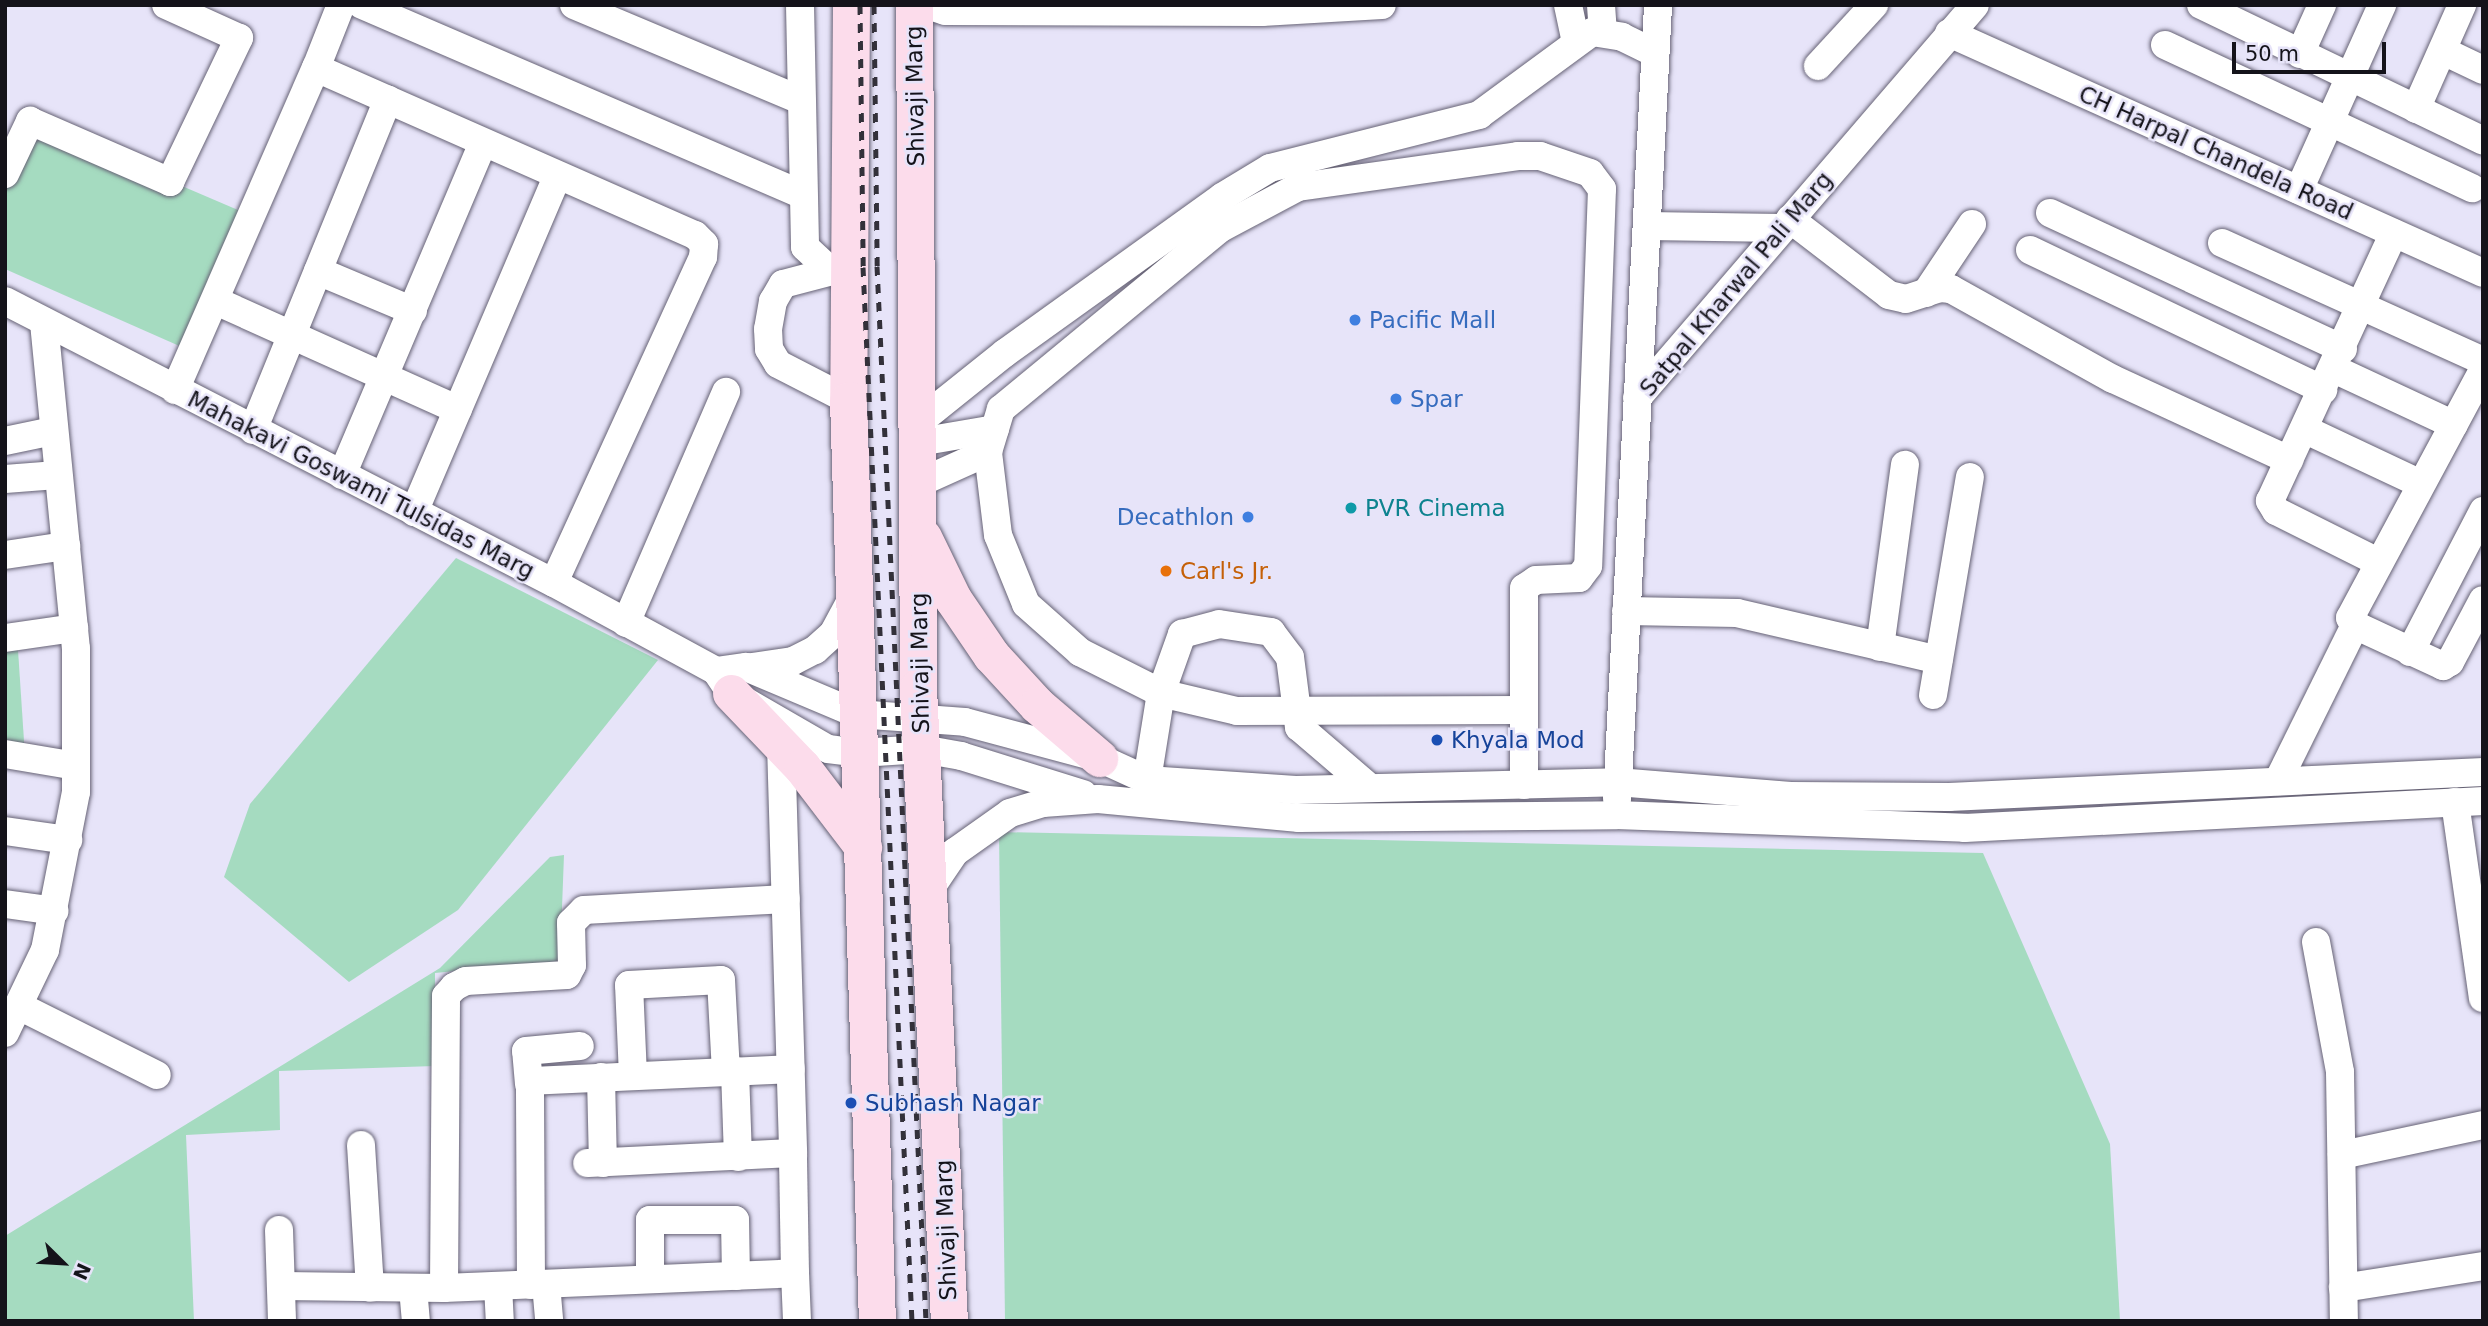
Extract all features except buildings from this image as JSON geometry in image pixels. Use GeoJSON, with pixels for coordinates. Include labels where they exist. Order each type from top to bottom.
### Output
{"type":"FeatureCollection","features":[{"type":"Feature","properties":{"kind":"main road"},"geometry":{"type":"LineString","coordinates":[[851,5],[838,268],[848,400],[877,1321]]}},
{"type":"Feature","properties":{"kind":"main road","name":"Shivaji Marg"},"geometry":{"type":"LineString","coordinates":[[914,5],[922,734],[949,1321]]}},
{"type":"Feature","properties":{"kind":"main road"},"geometry":{"type":"LineString","coordinates":[[919,530],[953,599],[991,655],[1037,705],[1099,758]]}},
{"type":"Feature","properties":{"kind":"main road"},"geometry":{"type":"LineString","coordinates":[[731,677],[863,848]]}},
{"type":"Feature","properties":{"kind":"street"},"geometry":{"type":"LineString","coordinates":[[5,174],[30,121],[170,182],[239,38],[166,5]]}},
{"type":"Feature","properties":{"kind":"street"},"geometry":{"type":"LineString","coordinates":[[175,390],[216,301],[341,5]]}},
{"type":"Feature","properties":{"kind":"street"},"geometry":{"type":"LineString","coordinates":[[362,5],[802,194]]}},
{"type":"Feature","properties":{"kind":"street"},"geometry":{"type":"LineString","coordinates":[[574,5],[802,102]]}},
{"type":"Feature","properties":{"kind":"street"},"geometry":{"type":"LineString","coordinates":[[800,5],[805,247],[838,268]]}},
{"type":"Feature","properties":{"kind":"street"},"geometry":{"type":"LineString","coordinates":[[928,5],[945,11],[1382,5]]}},
{"type":"Feature","properties":{"kind":"street"},"geometry":{"type":"LineString","coordinates":[[1568,5],[1576,41]]}},
{"type":"Feature","properties":{"kind":"street"},"geometry":{"type":"LineString","coordinates":[[1637,398],[1658,5]]}},
{"type":"Feature","properties":{"kind":"street"},"geometry":{"type":"LineString","coordinates":[[1818,66],[1874,5]]}},
{"type":"Feature","properties":{"kind":"street","name":"Satpal Kharwal Pali Marg"},"geometry":{"type":"LineString","coordinates":[[1616,815],[1637,398],[1975,5]]}},
{"type":"Feature","properties":{"kind":"street"},"geometry":{"type":"LineString","coordinates":[[2201,5],[2246,15],[2300,54],[2350,74],[2483,141]]}},
{"type":"Feature","properties":{"kind":"street"},"geometry":{"type":"LineString","coordinates":[[2300,54],[2322,5]]}},
{"type":"Feature","properties":{"kind":"street"},"geometry":{"type":"LineString","coordinates":[[2299,191],[2329,118],[2382,5]]}},
{"type":"Feature","properties":{"kind":"street"},"geometry":{"type":"LineString","coordinates":[[2416,109],[2462,5],[2483,15]]}},
{"type":"Feature","properties":{"kind":"street"},"geometry":{"type":"LineString","coordinates":[[920,432],[1005,354],[1244,183],[1300,160],[1455,125],[1479,115],[1602,18],[1655,53]]}},
{"type":"Feature","properties":{"kind":"street","name":"CH Harpal Chandela Road"},"geometry":{"type":"LineString","coordinates":[[1949,33],[2483,273]]}},
{"type":"Feature","properties":{"kind":"street"},"geometry":{"type":"LineString","coordinates":[[2165,45],[2329,118],[2472,188]]}},
{"type":"Feature","properties":{"kind":"street"},"geometry":{"type":"LineString","coordinates":[[2443,51],[2483,70]]}},
{"type":"Feature","properties":{"kind":"street"},"geometry":{"type":"LineString","coordinates":[[316,68],[557,177],[695,235],[704,250],[554,583]]}},
{"type":"Feature","properties":{"kind":"street"},"geometry":{"type":"LineString","coordinates":[[253,430],[388,100]]}},
{"type":"Feature","properties":{"kind":"street"},"geometry":{"type":"LineString","coordinates":[[342,475],[386,378],[483,143]]}},
{"type":"Feature","properties":{"kind":"street"},"geometry":{"type":"LineString","coordinates":[[1521,710],[1237,711],[1161,693],[1080,652],[1026,604],[998,535],[992,441],[1001,409],[1219,229],[1298,187],[1518,156],[1540,156],[1590,173],[1602,189],[1588,566],[1579,578],[1536,580],[1524,588],[1521,710],[1524,785]]}},
{"type":"Feature","properties":{"kind":"street"},"geometry":{"type":"LineString","coordinates":[[414,512],[557,177]]}},
{"type":"Feature","properties":{"kind":"street"},"geometry":{"type":"LineString","coordinates":[[2050,213],[2334,369]]}},
{"type":"Feature","properties":{"kind":"street"},"geometry":{"type":"LineString","coordinates":[[1647,226],[1785,224],[1881,290],[1906,299],[1951,289],[2113,379],[2289,460]]}},
{"type":"Feature","properties":{"kind":"street"},"geometry":{"type":"LineString","coordinates":[[1926,293],[1972,224]]}},
{"type":"Feature","properties":{"kind":"street"},"geometry":{"type":"LineString","coordinates":[[2378,562],[2272,507],[2271,498],[2334,369],[2394,233]]}},
{"type":"Feature","properties":{"kind":"street"},"geometry":{"type":"LineString","coordinates":[[2222,243],[2483,360]]}},
{"type":"Feature","properties":{"kind":"street"},"geometry":{"type":"LineString","coordinates":[[2029,250],[2334,369],[2454,425]]}},
{"type":"Feature","properties":{"kind":"street"},"geometry":{"type":"LineString","coordinates":[[838,268],[783,284],[772,300],[769,349],[778,364],[848,400]]}},
{"type":"Feature","properties":{"kind":"street"},"geometry":{"type":"LineString","coordinates":[[318,271],[413,311]]}},
{"type":"Feature","properties":{"kind":"street","name":"Mahakavi Goswami Tulsidas Marg"},"geometry":{"type":"LineString","coordinates":[[5,301],[731,677],[828,749],[861,754],[922,734]]}},
{"type":"Feature","properties":{"kind":"street"},"geometry":{"type":"LineString","coordinates":[[216,301],[458,410]]}},
{"type":"Feature","properties":{"kind":"street"},"geometry":{"type":"LineString","coordinates":[[5,1032],[45,950],[68,841],[76,766],[74,628],[44,322]]}},
{"type":"Feature","properties":{"kind":"street"},"geometry":{"type":"LineString","coordinates":[[2483,370],[2351,615],[2355,625],[2410,652],[2447,665],[2483,600]]}},
{"type":"Feature","properties":{"kind":"street"},"geometry":{"type":"LineString","coordinates":[[626,622],[726,392]]}},
{"type":"Feature","properties":{"kind":"street"},"geometry":{"type":"LineString","coordinates":[[2304,429],[2421,484]]}},
{"type":"Feature","properties":{"kind":"street"},"geometry":{"type":"LineString","coordinates":[[5,441],[53,431]]}},
{"type":"Feature","properties":{"kind":"street"},"geometry":{"type":"LineString","coordinates":[[920,432],[992,441]]}},
{"type":"Feature","properties":{"kind":"street"},"geometry":{"type":"LineString","coordinates":[[919,483],[992,441]]}},
{"type":"Feature","properties":{"kind":"street"},"geometry":{"type":"LineString","coordinates":[[1880,647],[1905,466]]}},
{"type":"Feature","properties":{"kind":"street"},"geometry":{"type":"LineString","coordinates":[[5,479],[57,475]]}},
{"type":"Feature","properties":{"kind":"street"},"geometry":{"type":"LineString","coordinates":[[1933,695],[1970,477]]}},
{"type":"Feature","properties":{"kind":"street"},"geometry":{"type":"LineString","coordinates":[[2410,652],[2483,511]]}},
{"type":"Feature","properties":{"kind":"street"},"geometry":{"type":"LineString","coordinates":[[5,555],[66,546]]}},
{"type":"Feature","properties":{"kind":"street"},"geometry":{"type":"LineString","coordinates":[[731,677],[770,667],[815,650],[847,614],[855,591]]}},
{"type":"Feature","properties":{"kind":"street"},"geometry":{"type":"LineString","coordinates":[[1626,611],[1737,613],[1939,660]]}},
{"type":"Feature","properties":{"kind":"street"},"geometry":{"type":"LineString","coordinates":[[1147,780],[1161,693],[1182,634],[1219,624],[1257,626],[1271,632],[1290,657],[1294,709],[1299,727],[1369,787]]}},
{"type":"Feature","properties":{"kind":"street"},"geometry":{"type":"LineString","coordinates":[[2278,781],[2355,625]]}},
{"type":"Feature","properties":{"kind":"street"},"geometry":{"type":"LineString","coordinates":[[5,638],[74,628]]}},
{"type":"Feature","properties":{"kind":"street","name":"Mahakavi Goswami Tulsidas Marg"},"geometry":{"type":"LineString","coordinates":[[731,677],[922,734]]}},
{"type":"Feature","properties":{"kind":"street"},"geometry":{"type":"LineString","coordinates":[[922,734],[965,722],[1099,758],[1147,780],[1296,790],[1617,782],[1790,796],[1950,797],[2483,772]]}},
{"type":"Feature","properties":{"kind":"street"},"geometry":{"type":"LineString","coordinates":[[922,734],[961,756],[1098,799]]}},
{"type":"Feature","properties":{"kind":"street"},"geometry":{"type":"LineString","coordinates":[[782,744],[797,1321]]}},
{"type":"Feature","properties":{"kind":"street"},"geometry":{"type":"LineString","coordinates":[[5,754],[76,766]]}},
{"type":"Feature","properties":{"kind":"street"},"geometry":{"type":"LineString","coordinates":[[930,889],[955,852],[1010,813],[1043,803],[1098,799],[1298,818],[1616,815],[1965,828],[2483,801]]}},
{"type":"Feature","properties":{"kind":"street"},"geometry":{"type":"LineString","coordinates":[[2455,802],[2483,998]]}},
{"type":"Feature","properties":{"kind":"street"},"geometry":{"type":"LineString","coordinates":[[5,831],[68,841]]}},
{"type":"Feature","properties":{"kind":"street"},"geometry":{"type":"LineString","coordinates":[[444,1288],[446,996],[454,987],[466,981],[567,975],[572,965],[571,923],[584,910],[786,899]]}},
{"type":"Feature","properties":{"kind":"street"},"geometry":{"type":"LineString","coordinates":[[5,904],[55,911]]}},
{"type":"Feature","properties":{"kind":"street"},"geometry":{"type":"LineString","coordinates":[[2316,943],[2340,1072],[2344,1321]]}},
{"type":"Feature","properties":{"kind":"street"},"geometry":{"type":"LineString","coordinates":[[633,1076],[629,985],[721,980],[738,1157]]}},
{"type":"Feature","properties":{"kind":"street"},"geometry":{"type":"LineString","coordinates":[[19,1006],[157,1075]]}},
{"type":"Feature","properties":{"kind":"street"},"geometry":{"type":"LineString","coordinates":[[549,1321],[539,1284],[526,1051],[580,1046]]}},
{"type":"Feature","properties":{"kind":"street"},"geometry":{"type":"LineString","coordinates":[[529,1084],[533,1080],[791,1069]]}},
{"type":"Feature","properties":{"kind":"street"},"geometry":{"type":"LineString","coordinates":[[601,1077],[595,1163],[793,1153]]}},
{"type":"Feature","properties":{"kind":"street"},"geometry":{"type":"LineString","coordinates":[[2342,1155],[2483,1125]]}},
{"type":"Feature","properties":{"kind":"street"},"geometry":{"type":"LineString","coordinates":[[361,1145],[370,1287]]}},
{"type":"Feature","properties":{"kind":"street"},"geometry":{"type":"LineString","coordinates":[[650,1279],[650,1220],[734,1220],[736,1276]]}},
{"type":"Feature","properties":{"kind":"street"},"geometry":{"type":"LineString","coordinates":[[279,1230],[282,1321]]}},
{"type":"Feature","properties":{"kind":"street"},"geometry":{"type":"LineString","coordinates":[[2343,1288],[2483,1266]]}},
{"type":"Feature","properties":{"kind":"street"},"geometry":{"type":"LineString","coordinates":[[282,1286],[444,1288],[795,1273]]}},
{"type":"Feature","properties":{"kind":"street"},"geometry":{"type":"LineString","coordinates":[[498,1286],[500,1321]]}},
{"type":"Feature","properties":{"kind":"street"},"geometry":{"type":"LineString","coordinates":[[413,1288],[416,1321]]}},
{"type":"Feature","properties":{"kind":"green space"},"geometry":{"type":"Polygon","coordinates":[[[30,121],[252,216],[193,352],[5,269],[5,174],[30,121]]]}},
{"type":"Feature","properties":{"kind":"green space"},"geometry":{"type":"Polygon","coordinates":[[[456,558],[658,660],[458,910],[349,982],[224,877],[250,804],[456,558]]]}},
{"type":"Feature","properties":{"kind":"green space"},"geometry":{"type":"Polygon","coordinates":[[[18,650],[25,756],[5,752],[5,652],[18,650]]]}},
{"type":"Feature","properties":{"kind":"green space"},"geometry":{"type":"Polygon","coordinates":[[[999,832],[1983,853],[2110,1144],[2120,1321],[1005,1321],[999,832]]]}},
{"type":"Feature","properties":{"kind":"green space"},"geometry":{"type":"Polygon","coordinates":[[[564,855],[560,961],[435,973],[435,1066],[279,1071],[280,1130],[186,1135],[194,1321],[5,1321],[5,1236],[440,968],[550,857],[564,855]]]}},
{"type":"Feature","properties":{"kind":"railway"},"geometry":{"type":"LineString","coordinates":[[860,5],[863,267],[912,1321]]}},
{"type":"Feature","properties":{"kind":"railway"},"geometry":{"type":"LineString","coordinates":[[874,5],[877,266],[926,1321]]}},
{"type":"Feature","properties":{"kind":"place","name":"Pacific Mall"},"geometry":{"type":"Point","coordinates":[1355,320]}},
{"type":"Feature","properties":{"kind":"place","name":"Spar"},"geometry":{"type":"Point","coordinates":[1396,399]}},
{"type":"Feature","properties":{"kind":"place","name":"PVR Cinema"},"geometry":{"type":"Point","coordinates":[1351,508]}},
{"type":"Feature","properties":{"kind":"place","name":"Decathlon"},"geometry":{"type":"Point","coordinates":[1248,517]}},
{"type":"Feature","properties":{"kind":"place","name":"Carl's Jr."},"geometry":{"type":"Point","coordinates":[1166,571]}},
{"type":"Feature","properties":{"kind":"place","name":"Khyala Mod"},"geometry":{"type":"Point","coordinates":[1437,740]}},
{"type":"Feature","properties":{"kind":"place","name":"Subhash Nagar"},"geometry":{"type":"Point","coordinates":[851,1103]}}]}
